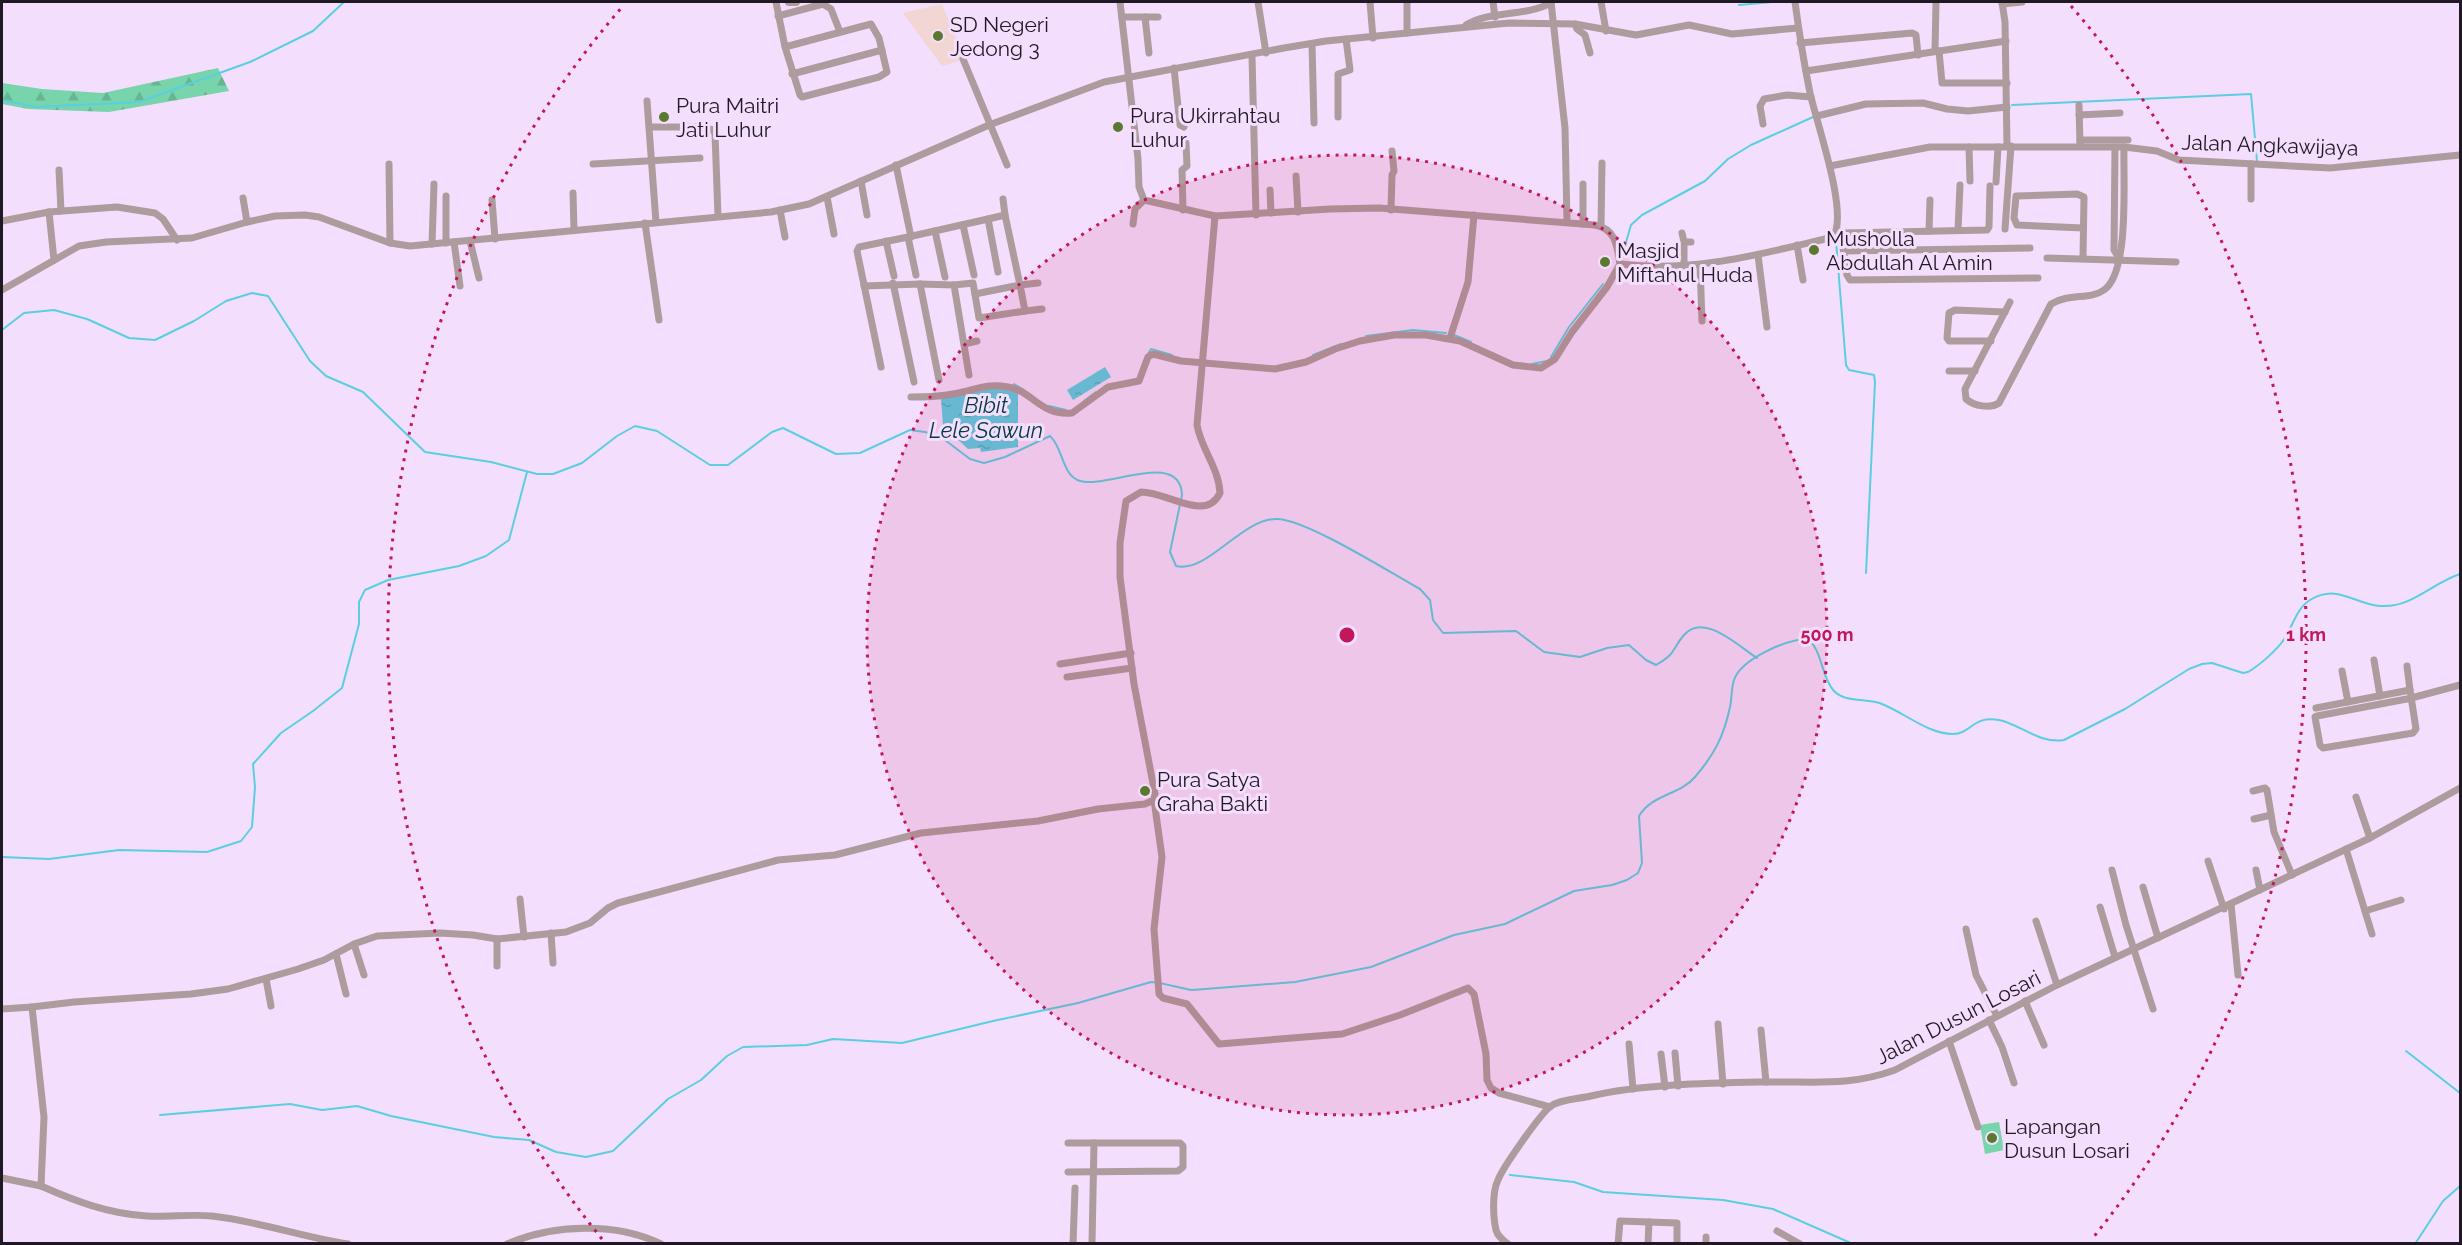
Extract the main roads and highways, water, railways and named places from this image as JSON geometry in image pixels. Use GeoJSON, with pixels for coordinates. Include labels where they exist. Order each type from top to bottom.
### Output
{"type":"FeatureCollection","features":[{"type":"Feature","properties":{"kind":"water"},"geometry":{"type":"Polygon","coordinates":[[[1105,367],[1111,377],[1073,400],[1067,390],[1105,367]]]}},
{"type":"Feature","properties":{"kind":"water","name":"Bibit Lele Sawun"},"geometry":{"type":"Polygon","coordinates":[[[989,387],[1018,392],[1018,447],[981,452],[980,448],[968,449],[943,426],[941,399],[989,387]]]}},
{"type":"Feature","properties":{"kind":"waterway"},"geometry":{"type":"LineString","coordinates":[[2,100],[36,107],[139,102],[250,62],[313,31],[344,2]]}},
{"type":"Feature","properties":{"kind":"waterway"},"geometry":{"type":"LineString","coordinates":[[1739,5],[1772,2]]}},
{"type":"Feature","properties":{"kind":"waterway"},"geometry":{"type":"LineString","coordinates":[[2012,105],[2251,94],[2257,161]]}},
{"type":"Feature","properties":{"kind":"waterway"},"geometry":{"type":"LineString","coordinates":[[1622,256],[1631,225],[1642,215],[1705,181],[1728,159],[1751,145],[1813,117]]}},
{"type":"Feature","properties":{"kind":"waterway"},"geometry":{"type":"LineString","coordinates":[[1836,241],[1846,365],[1849,370],[1874,375],[1875,382],[1866,573]]}},
{"type":"Feature","properties":{"kind":"waterway"},"geometry":{"type":"LineString","coordinates":[[1551,357],[1569,327],[1603,284]]}},
{"type":"Feature","properties":{"kind":"waterway"},"geometry":{"type":"LineString","coordinates":[[2,330],[24,313],[54,310],[87,319],[129,338],[155,340],[194,321],[226,301],[252,293],[268,296],[310,361],[326,376],[363,392],[425,452],[491,462],[537,474],[553,474],[582,463],[617,436],[635,426],[657,431],[710,465],[728,465],[772,432],[783,428],[836,454],[860,453],[910,430],[925,432],[941,437],[970,459],[984,463],[1005,457],[1050,436],[1058,447],[1066,467],[1074,478],[1080,481],[1092,482],[1156,472],[1169,475],[1178,482],[1182,495],[1170,552],[1176,566],[1188,566],[1200,562],[1251,527],[1278,519],[1309,528],[1420,589],[1430,600],[1433,620],[1443,633],[1516,631],[1544,652],[1580,657],[1607,648],[1629,645],[1646,660],[1656,665],[1671,654],[1684,635],[1692,629],[1701,627],[1721,633],[1757,658]]}},
{"type":"Feature","properties":{"kind":"waterway"},"geometry":{"type":"LineString","coordinates":[[1366,336],[1413,330],[1446,333]]}},
{"type":"Feature","properties":{"kind":"waterway"},"geometry":{"type":"LineString","coordinates":[[1454,335],[1471,342]]}},
{"type":"Feature","properties":{"kind":"waterway"},"geometry":{"type":"LineString","coordinates":[[1313,355],[1341,344]]}},
{"type":"Feature","properties":{"kind":"waterway"},"geometry":{"type":"LineString","coordinates":[[1148,354],[1151,349],[1172,355]]}},
{"type":"Feature","properties":{"kind":"waterway"},"geometry":{"type":"LineString","coordinates":[[1532,364],[1547,361]]}},
{"type":"Feature","properties":{"kind":"waterway"},"geometry":{"type":"LineString","coordinates":[[1014,384],[1024,390]]}},
{"type":"Feature","properties":{"kind":"waterway"},"geometry":{"type":"LineString","coordinates":[[1084,401],[1096,392]]}},
{"type":"Feature","properties":{"kind":"waterway"},"geometry":{"type":"LineString","coordinates":[[1049,406],[1066,410]]}},
{"type":"Feature","properties":{"kind":"waterway"},"geometry":{"type":"LineString","coordinates":[[2,857],[49,859],[119,850],[207,852],[241,841],[252,827],[255,787],[253,764],[281,733],[342,688],[359,624],[359,602],[365,590],[388,580],[459,566],[486,556],[509,540],[527,472]]}},
{"type":"Feature","properties":{"kind":"waterway"},"geometry":{"type":"LineString","coordinates":[[160,1115],[290,1104],[322,1110],[357,1106],[391,1116],[494,1137],[529,1140],[556,1152],[586,1157],[613,1151],[668,1099],[701,1080],[727,1056],[743,1047],[807,1045],[833,1039],[902,1043],[1078,1003],[1151,982],[1192,990],[1295,982],[1371,967],[1454,935],[1505,924],[1574,891],[1612,885],[1627,880],[1638,873],[1642,863],[1639,816],[1651,803],[1689,783],[1708,761],[1725,727],[1733,683],[1738,672],[1755,658],[1789,642],[1808,639],[1813,644],[1830,685],[1839,695],[1882,704],[1935,731],[1959,733],[1978,722],[1990,719],[2007,722],[2039,737],[2064,740],[2125,709],[2189,669],[2202,664],[2212,663],[2243,673],[2248,672],[2282,643],[2298,612],[2306,603],[2320,595],[2338,594],[2372,605],[2392,606],[2412,599],[2460,574]]}},
{"type":"Feature","properties":{"kind":"waterway"},"geometry":{"type":"LineString","coordinates":[[2406,1051],[2460,1093]]}},
{"type":"Feature","properties":{"kind":"waterway"},"geometry":{"type":"LineString","coordinates":[[1510,1175],[1574,1182],[1603,1192],[1723,1200],[1773,1209],[1853,1244]]}},
{"type":"Feature","properties":{"kind":"waterway"},"geometry":{"type":"LineString","coordinates":[[2415,1244],[2443,1201],[2460,1186]]}},
{"type":"Feature","properties":{"kind":"place","name":"SD Negeri Jedong 3"},"geometry":{"type":"Point","coordinates":[938,36]}},
{"type":"Feature","properties":{"kind":"place","name":"Pura Maitri Jati Luhur"},"geometry":{"type":"Point","coordinates":[664,117]}},
{"type":"Feature","properties":{"kind":"place","name":"Pura Ukirrahtau Luhur"},"geometry":{"type":"Point","coordinates":[1118,127]}},
{"type":"Feature","properties":{"kind":"place","name":"Musholla Abdullah Al Amin"},"geometry":{"type":"Point","coordinates":[1814,250]}},
{"type":"Feature","properties":{"kind":"place","name":"Masjid Miftahul Huda"},"geometry":{"type":"Point","coordinates":[1605,262]}},
{"type":"Feature","properties":{"kind":"place","name":"Pura Satya Graha Bakti"},"geometry":{"type":"Point","coordinates":[1145,791]}},
{"type":"Feature","properties":{"kind":"place","name":"Lapangan Dusun Losari"},"geometry":{"type":"Point","coordinates":[1992,1138]}}]}
